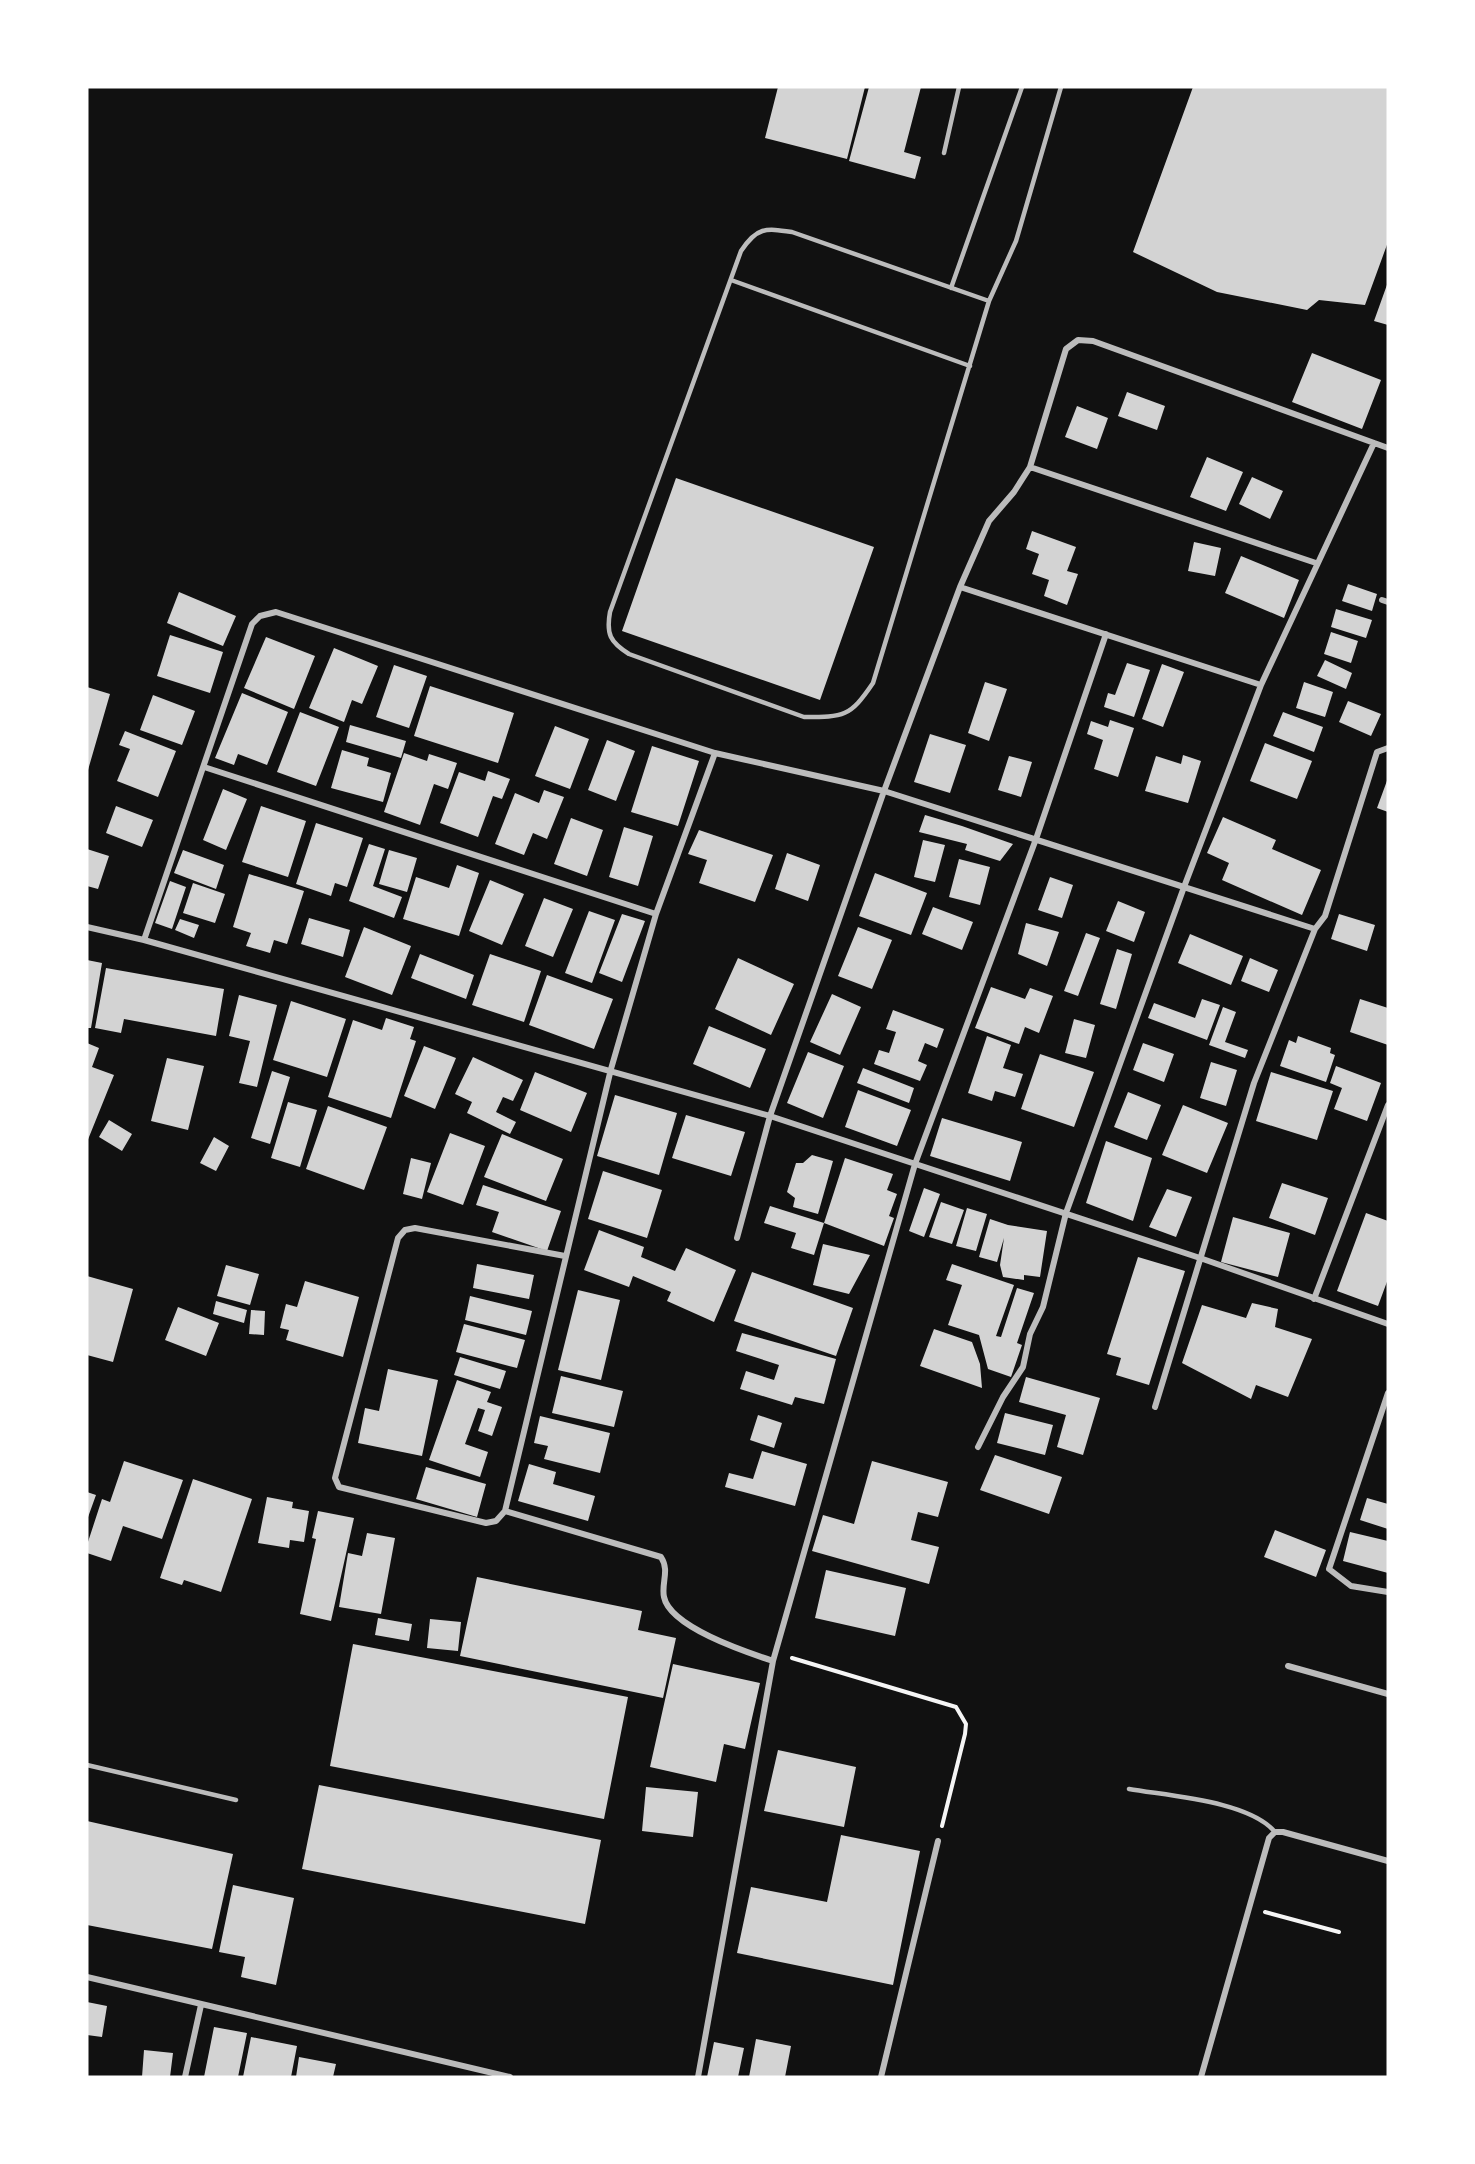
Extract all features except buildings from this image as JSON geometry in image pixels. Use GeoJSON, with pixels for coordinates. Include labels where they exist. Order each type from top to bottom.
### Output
{"type":"FeatureCollection","features":[{"type":"Feature","properties":{"kind":"street"},"geometry":{"type":"LineString","coordinates":[[737,1238],[770,1116],[884,791],[960,587],[989,521],[1014,492],[1030,467],[1066,349],[1078,340],[1093,341],[1388,448]]}},
{"type":"Feature","properties":{"kind":"street"},"geometry":{"type":"LineString","coordinates":[[978,1447],[1003,1397],[1023,1367],[1030,1335],[1043,1307],[1066,1213],[1184,887],[1261,685],[1374,443]]}},
{"type":"Feature","properties":{"kind":"street"},"geometry":{"type":"LineString","coordinates":[[1030,467],[1316,563]]}},
{"type":"Feature","properties":{"kind":"street"},"geometry":{"type":"LineString","coordinates":[[960,587],[1261,685]]}},
{"type":"Feature","properties":{"kind":"street"},"geometry":{"type":"LineString","coordinates":[[144,940],[252,624],[260,616],[276,612],[715,753],[884,791],[1315,929]]}},
{"type":"Feature","properties":{"kind":"street"},"geometry":{"type":"LineString","coordinates":[[698,2077],[773,1661],[915,1164],[1036,839],[1106,634]]}},
{"type":"Feature","properties":{"kind":"street"},"geometry":{"type":"LineString","coordinates":[[1377,752],[1388,748]]}},
{"type":"Feature","properties":{"kind":"street"},"geometry":{"type":"LineString","coordinates":[[1377,752],[1388,753]]}},
{"type":"Feature","properties":{"kind":"street"},"geometry":{"type":"LineString","coordinates":[[1155,1407],[1254,1083],[1315,929],[1325,916],[1377,752]]}},
{"type":"Feature","properties":{"kind":"street"},"geometry":{"type":"LineString","coordinates":[[565,1256],[415,1228],[405,1230],[398,1238],[335,1478],[339,1487],[486,1523],[496,1521],[505,1511],[611,1069],[656,914],[715,753]]}},
{"type":"Feature","properties":{"kind":"street"},"geometry":{"type":"LineString","coordinates":[[204,767],[656,914]]}},
{"type":"Feature","properties":{"kind":"street"},"geometry":{"type":"LineString","coordinates":[[87,927],[144,940],[611,1069],[770,1116],[1200,1258],[1388,1324]]}},
{"type":"Feature","properties":{"kind":"street"},"geometry":{"type":"LineString","coordinates":[[1314,1299],[1388,1105]]}},
{"type":"Feature","properties":{"kind":"street"},"geometry":{"type":"LineString","coordinates":[[1388,1393],[1329,1569],[1352,1586],[1388,1592]]}},
{"type":"Feature","properties":{"kind":"street"},"geometry":{"type":"LineString","coordinates":[[505,1511],[662,1557],[666,1565],[663,1597],[668,1607],[698,1630],[773,1661]]}},
{"type":"Feature","properties":{"kind":"street"},"geometry":{"type":"LineString","coordinates":[[1288,1666],[1388,1694]]}},
{"type":"Feature","properties":{"kind":"street"},"geometry":{"type":"LineString","coordinates":[[1200,2077],[1269,1838],[1275,1832],[1388,1861]]}},
{"type":"Feature","properties":{"kind":"street"},"geometry":{"type":"LineString","coordinates":[[881,2077],[938,1841]]}},
{"type":"Feature","properties":{"kind":"street"},"geometry":{"type":"LineString","coordinates":[[87,1977],[510,2077]]}},
{"type":"Feature","properties":{"kind":"street"},"geometry":{"type":"LineString","coordinates":[[185,2077],[201,2005]]}},
{"type":"Feature","properties":{"kind":"lane"},"geometry":{"type":"LineString","coordinates":[[944,153],[959,87]]}},
{"type":"Feature","properties":{"kind":"lane"},"geometry":{"type":"LineString","coordinates":[[951,288],[1022,87]]}},
{"type":"Feature","properties":{"kind":"lane"},"geometry":{"type":"LineString","coordinates":[[989,301],[792,232],[768,228],[752,235],[741,251],[610,612],[606,631],[613,644],[629,654],[804,717],[833,717],[857,707],[873,683],[989,301],[1016,241],[1061,87]]}},
{"type":"Feature","properties":{"kind":"lane"},"geometry":{"type":"LineString","coordinates":[[731,280],[970,366]]}},
{"type":"Feature","properties":{"kind":"lane"},"geometry":{"type":"LineString","coordinates":[[87,1765],[236,1800]]}},
{"type":"Feature","properties":{"kind":"lane"},"geometry":{"type":"LineString","coordinates":[[1129,1789],[1215,1804],[1258,1818],[1275,1832]]}},
{"type":"Feature","properties":{"kind":"path"},"geometry":{"type":"LineString","coordinates":[[776,1653],[956,1707],[966,1724],[965,1734],[938,1841]]}},
{"type":"Feature","properties":{"kind":"path"},"geometry":{"type":"LineString","coordinates":[[1249,1908],[1339,1932]]}}]}
